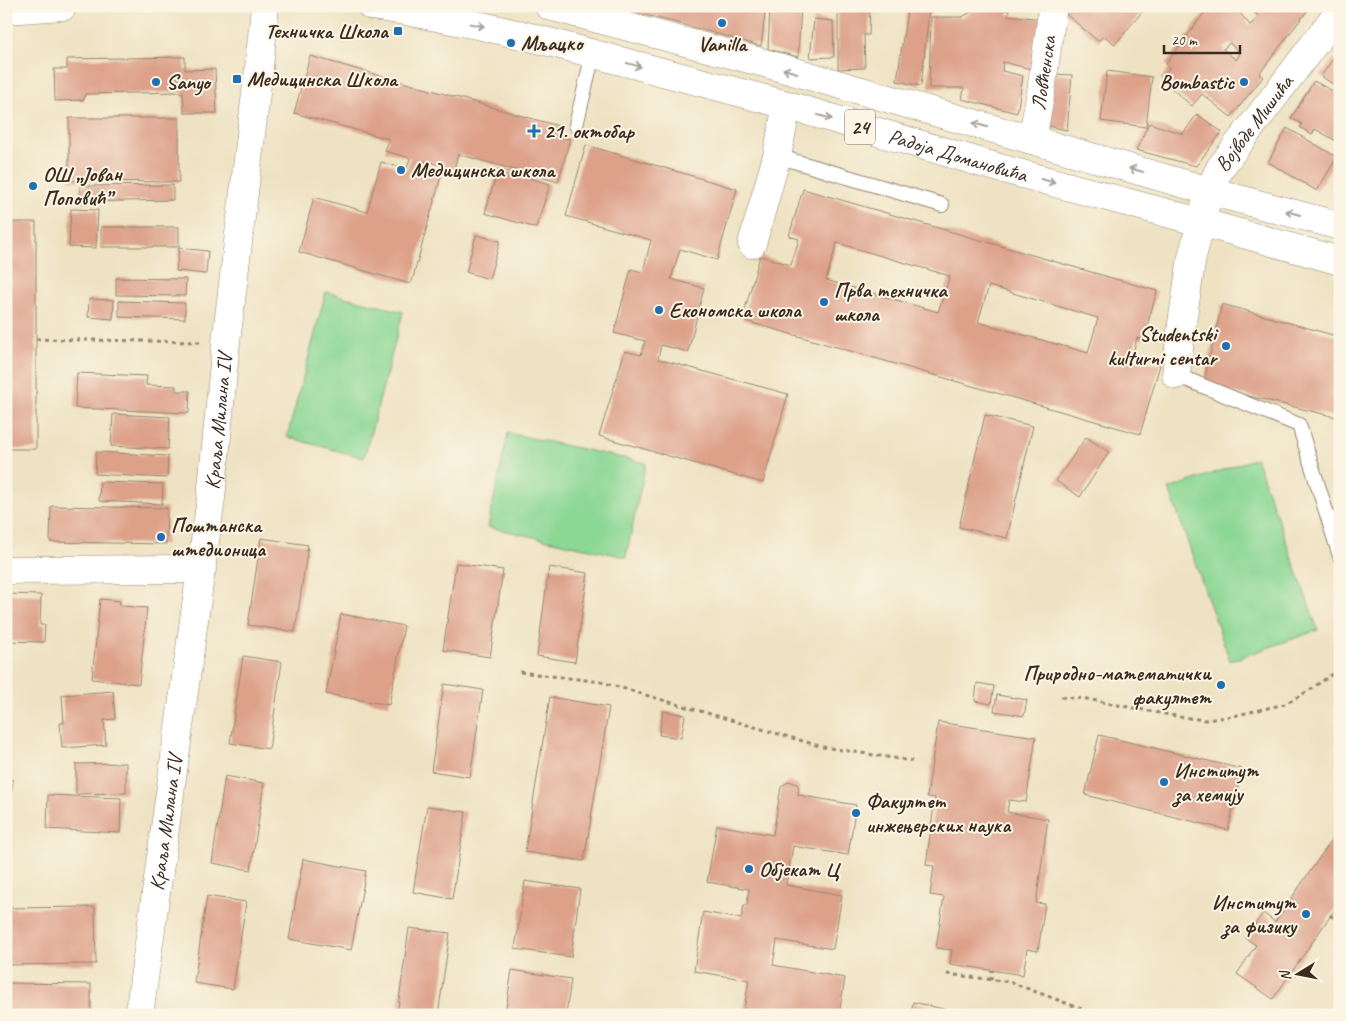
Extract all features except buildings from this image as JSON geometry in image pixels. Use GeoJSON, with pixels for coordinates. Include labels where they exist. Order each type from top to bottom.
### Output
{"type":"FeatureCollection","features":[{"type":"Feature","properties":{"kind":"main road"},"geometry":{"type":"LineString","coordinates":[[6,10],[62,6]]}},
{"type":"Feature","properties":{"kind":"main road","name":"Краља Милана IV"},"geometry":{"type":"LineString","coordinates":[[139,1015],[211,498],[226,342],[265,6]]}},
{"type":"Feature","properties":{"kind":"main road","name":"Радоја Домановића"},"geometry":{"type":"LineString","coordinates":[[371,6],[482,26],[787,105],[996,167],[1340,261]]}},
{"type":"Feature","properties":{"kind":"main road","name":"Ловћенска"},"geometry":{"type":"LineString","coordinates":[[1032,140],[1042,91],[1053,6]]}},
{"type":"Feature","properties":{"kind":"main road","name":"Радоја Домановића"},"geometry":{"type":"LineString","coordinates":[[556,7],[768,64],[1340,226]]}},
{"type":"Feature","properties":{"kind":"main road","name":"Војводе Мишића"},"geometry":{"type":"LineString","coordinates":[[1176,375],[1192,257],[1209,190],[1220,168],[1340,10]]}},
{"type":"Feature","properties":{"kind":"main road"},"geometry":{"type":"LineString","coordinates":[[752,244],[776,156],[787,105]]}},
{"type":"Feature","properties":{"kind":"main road"},"geometry":{"type":"LineString","coordinates":[[6,570],[202,569]]}},
{"type":"Feature","properties":{"kind":"lane"},"geometry":{"type":"LineString","coordinates":[[576,125],[593,54]]}},
{"type":"Feature","properties":{"kind":"lane"},"geometry":{"type":"LineString","coordinates":[[776,156],[942,205]]}},
{"type":"Feature","properties":{"kind":"lane"},"geometry":{"type":"LineString","coordinates":[[1176,375],[1299,425],[1340,556]]}},
{"type":"Feature","properties":{"kind":"path"},"geometry":{"type":"LineString","coordinates":[[36,339],[226,342]]}},
{"type":"Feature","properties":{"kind":"path"},"geometry":{"type":"LineString","coordinates":[[1061,697],[1087,699],[1180,717],[1206,720],[1285,704],[1308,692],[1340,669]]}},
{"type":"Feature","properties":{"kind":"path"},"geometry":{"type":"LineString","coordinates":[[520,672],[601,682],[823,746],[912,761]]}},
{"type":"Feature","properties":{"kind":"path"},"geometry":{"type":"LineString","coordinates":[[1330,915],[1340,922]]}},
{"type":"Feature","properties":{"kind":"path"},"geometry":{"type":"LineString","coordinates":[[992,970],[992,980]]}},
{"type":"Feature","properties":{"kind":"path"},"geometry":{"type":"LineString","coordinates":[[947,974],[1010,982],[1098,1015]]}},
{"type":"Feature","properties":{"kind":"green space"},"geometry":{"type":"Polygon","coordinates":[[[326,292],[403,312],[364,458],[287,437],[326,292]]]}},
{"type":"Feature","properties":{"kind":"green space"},"geometry":{"type":"Polygon","coordinates":[[[508,433],[646,463],[626,557],[488,527],[508,433]]]}},
{"type":"Feature","properties":{"kind":"green space"},"geometry":{"type":"Polygon","coordinates":[[[1256,458],[1318,630],[1230,661],[1169,489],[1256,458]]]}},
{"type":"Feature","properties":{"kind":"place","name":"Vanilla"},"geometry":{"type":"Point","coordinates":[722,23]}},
{"type":"Feature","properties":{"kind":"place","name":"Техничка Школа"},"geometry":{"type":"Point","coordinates":[398,31]}},
{"type":"Feature","properties":{"kind":"place","name":"Мљацко"},"geometry":{"type":"Point","coordinates":[511,43]}},
{"type":"Feature","properties":{"kind":"place","name":"Медицинска Школа"},"geometry":{"type":"Point","coordinates":[237,79]}},
{"type":"Feature","properties":{"kind":"place","name":"Sanyo"},"geometry":{"type":"Point","coordinates":[156,82]}},
{"type":"Feature","properties":{"kind":"place","name":"Bombastic"},"geometry":{"type":"Point","coordinates":[1244,82]}},
{"type":"Feature","properties":{"kind":"place","name":"21. октобар"},"geometry":{"type":"Point","coordinates":[534,131]}},
{"type":"Feature","properties":{"kind":"place","name":"Медицинска школа"},"geometry":{"type":"Point","coordinates":[401,170]}},
{"type":"Feature","properties":{"kind":"place","name":"ОШ „Јован Поповић”"},"geometry":{"type":"Point","coordinates":[33,186]}},
{"type":"Feature","properties":{"kind":"place","name":"Прва техничка школа"},"geometry":{"type":"Point","coordinates":[824,302]}},
{"type":"Feature","properties":{"kind":"place","name":"Економска школа"},"geometry":{"type":"Point","coordinates":[659,310]}},
{"type":"Feature","properties":{"kind":"place","name":"Studentski kulturni centar"},"geometry":{"type":"Point","coordinates":[1226,346]}},
{"type":"Feature","properties":{"kind":"place","name":"Поштанска штедионица"},"geometry":{"type":"Point","coordinates":[161,537]}},
{"type":"Feature","properties":{"kind":"place","name":"Природно-математички факултет"},"geometry":{"type":"Point","coordinates":[1221,685]}},
{"type":"Feature","properties":{"kind":"place","name":"Институт за хемију"},"geometry":{"type":"Point","coordinates":[1164,782]}},
{"type":"Feature","properties":{"kind":"place","name":"Факултет инжењерских наука"},"geometry":{"type":"Point","coordinates":[856,813]}},
{"type":"Feature","properties":{"kind":"place","name":"Објекат Ц"},"geometry":{"type":"Point","coordinates":[749,869]}},
{"type":"Feature","properties":{"kind":"place","name":"Институт за физику"},"geometry":{"type":"Point","coordinates":[1306,914]}}]}
